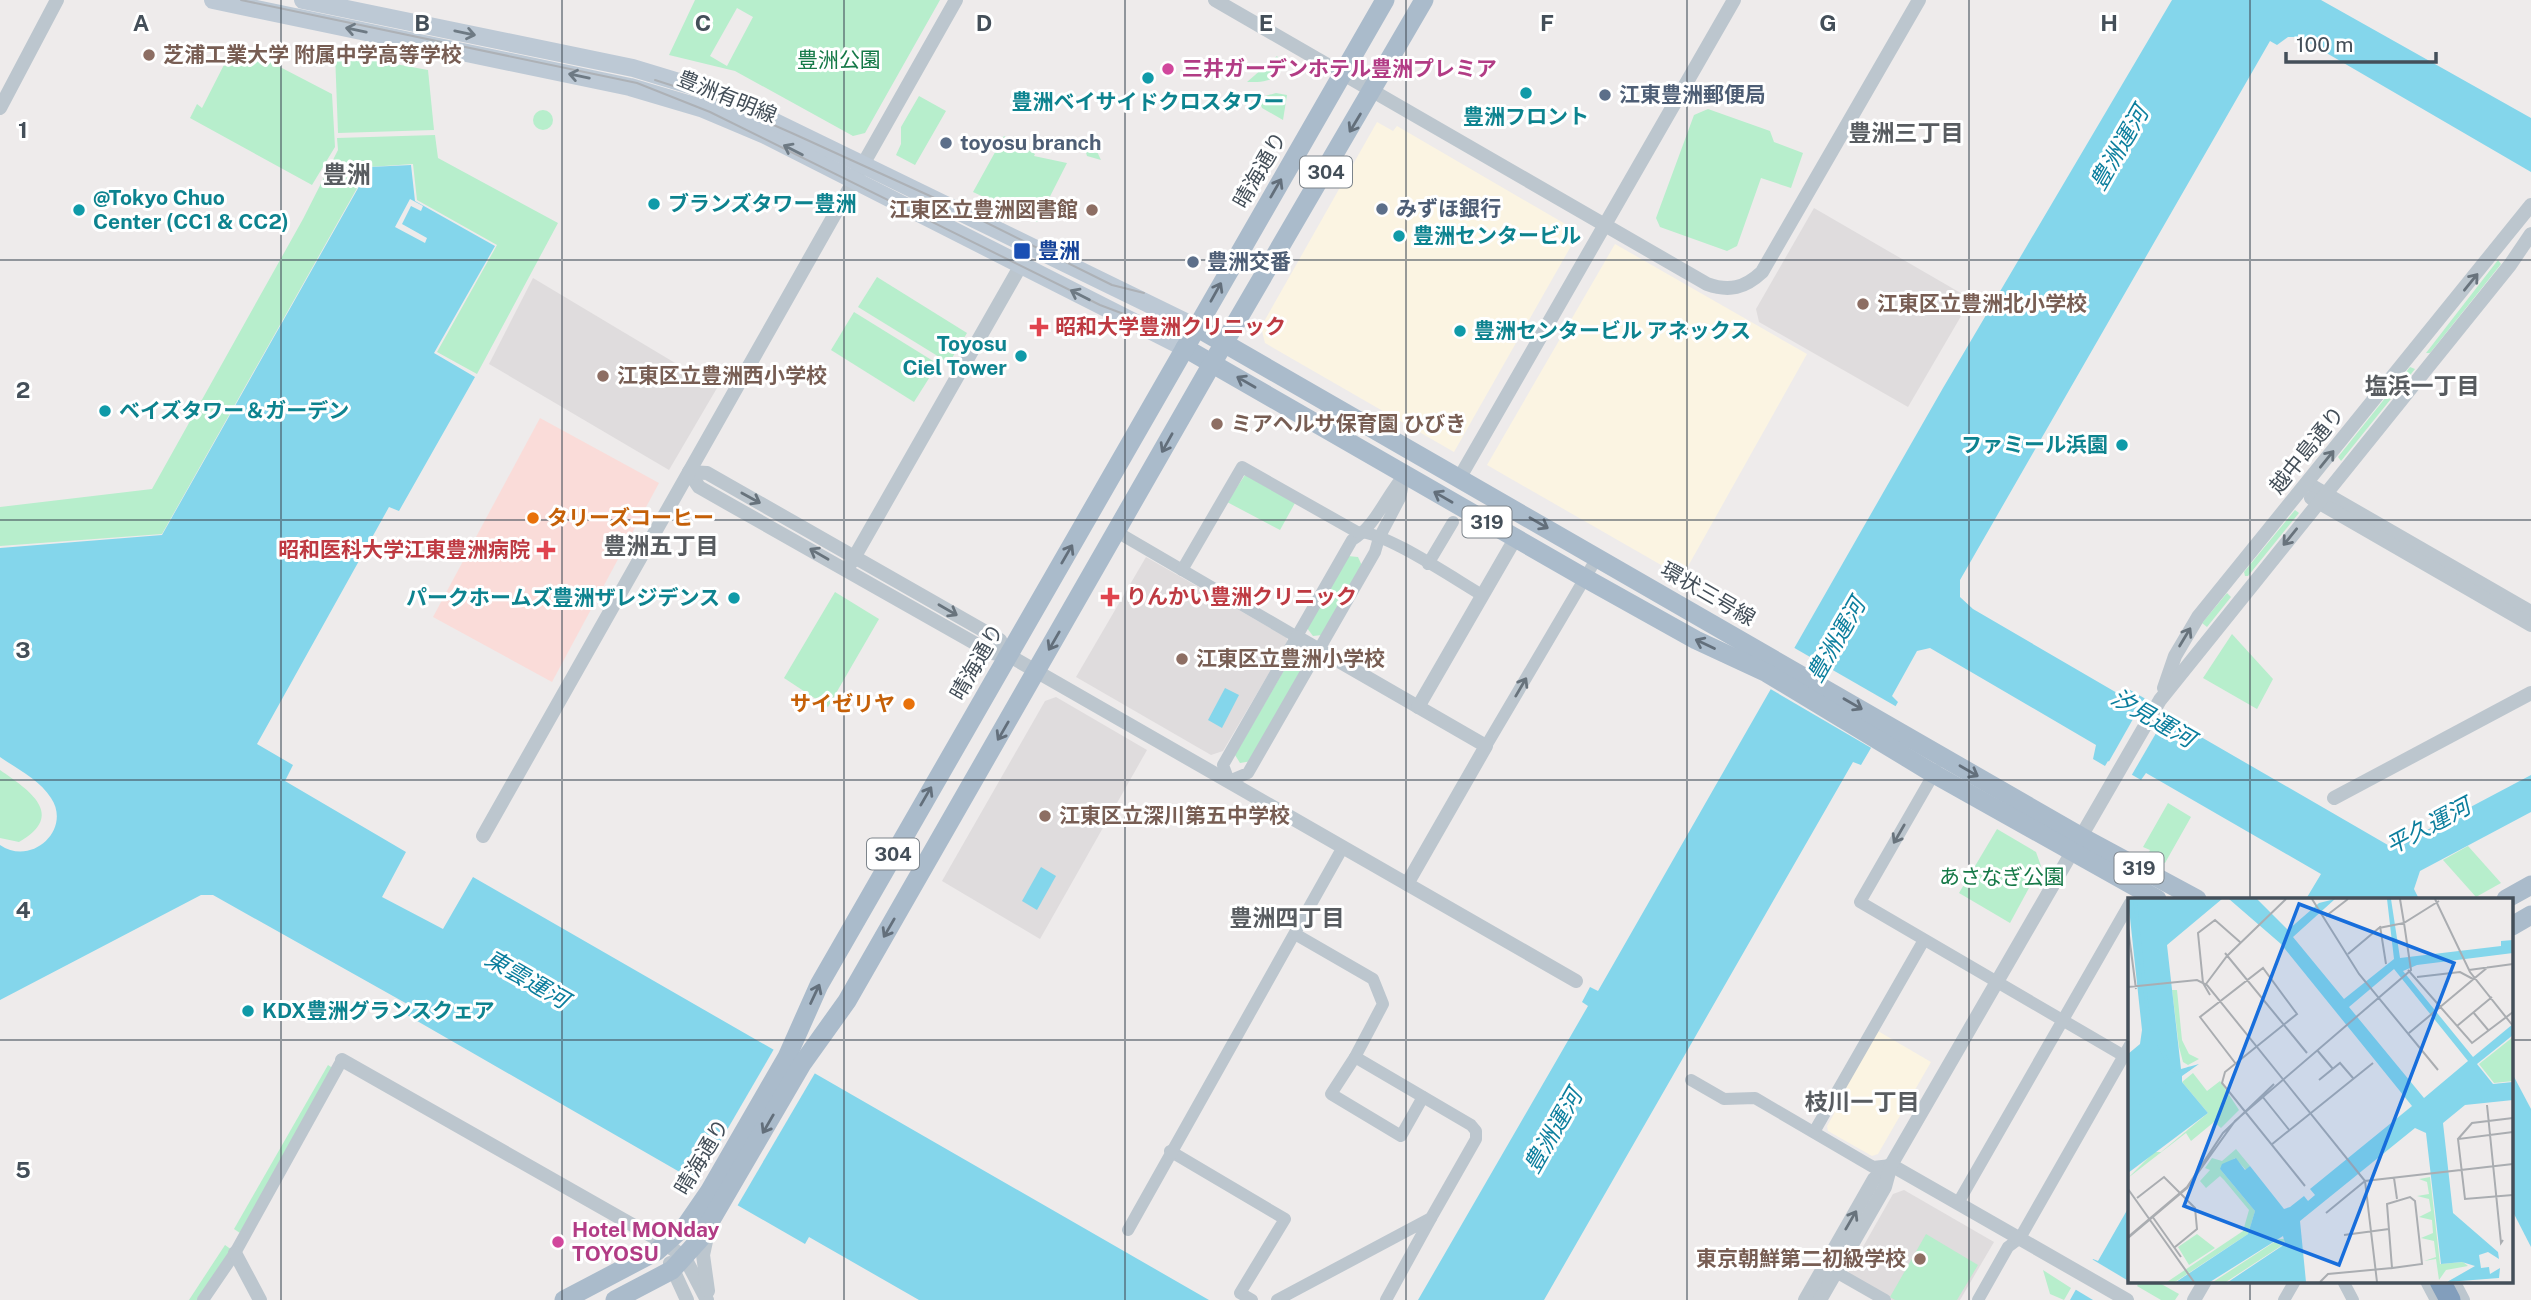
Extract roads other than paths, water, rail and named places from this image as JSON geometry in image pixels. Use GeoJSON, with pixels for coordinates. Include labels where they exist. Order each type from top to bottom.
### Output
{"type":"FeatureCollection","features":[{"type":"Feature","properties":{"kind":"main road","name":"豊洲有明線"},"geometry":{"type":"LineString","coordinates":[[213,0],[660,95],[765,135],[1185,348]]}},
{"type":"Feature","properties":{"kind":"main road","name":"豊洲有明線"},"geometry":{"type":"LineString","coordinates":[[303,0],[665,77],[738,104],[1196,327]]}},
{"type":"Feature","properties":{"kind":"main road","name":"晴海通り"},"geometry":{"type":"LineString","coordinates":[[564,1300],[666,1244],[716,1196],[794,1060],[819,985],[1385,0]]}},
{"type":"Feature","properties":{"kind":"main road","name":"晴海通り"},"geometry":{"type":"LineString","coordinates":[[794,1060],[847,1001],[1424,0]]}},
{"type":"Feature","properties":{"kind":"main road","name":"環状三号線"},"geometry":{"type":"LineString","coordinates":[[1196,327],[1598,556],[1771,666],[1885,732],[1944,757],[2076,844],[2133,897]]}},
{"type":"Feature","properties":{"kind":"main road","name":"環状三号線"},"geometry":{"type":"LineString","coordinates":[[1185,348],[1696,640],[1771,666]]}},
{"type":"Feature","properties":{"kind":"main road","name":"環状三号線"},"geometry":{"type":"LineString","coordinates":[[1885,732],[1934,774],[2076,844],[2195,898]]}},
{"type":"Feature","properties":{"kind":"main road"},"geometry":{"type":"LineString","coordinates":[[947,761],[976,778]]}},
{"type":"Feature","properties":{"kind":"main road"},"geometry":{"type":"LineString","coordinates":[[890,861],[917,878]]}},
{"type":"Feature","properties":{"kind":"main road"},"geometry":{"type":"LineString","coordinates":[[2508,898],[2531,886]]}},
{"type":"Feature","properties":{"kind":"main road"},"geometry":{"type":"LineString","coordinates":[[2514,925],[2531,915]]}},
{"type":"Feature","properties":{"kind":"main road","name":"晴海通り"},"geometry":{"type":"LineString","coordinates":[[615,1300],[678,1264],[711,1224],[716,1196]]}},
{"type":"Feature","properties":{"kind":"street"},"geometry":{"type":"LineString","coordinates":[[0,108],[57,0]]}},
{"type":"Feature","properties":{"kind":"street"},"geometry":{"type":"LineString","coordinates":[[484,836],[956,0]]}},
{"type":"Feature","properties":{"kind":"street"},"geometry":{"type":"LineString","coordinates":[[1215,0],[1707,284],[1721,289],[1737,288],[1751,283],[1762,272],[1919,0]]}},
{"type":"Feature","properties":{"kind":"street"},"geometry":{"type":"LineString","coordinates":[[1460,477],[1734,0]]}},
{"type":"Feature","properties":{"kind":"street","name":"越中島通り"},"geometry":{"type":"LineString","coordinates":[[2160,700],[2184,637],[2531,205]]}},
{"type":"Feature","properties":{"kind":"street"},"geometry":{"type":"LineString","coordinates":[[2513,229],[2530,237]]}},
{"type":"Feature","properties":{"kind":"street","name":"越中島通り"},"geometry":{"type":"LineString","coordinates":[[1891,1164],[2160,700],[2530,237]]}},
{"type":"Feature","properties":{"kind":"street"},"geometry":{"type":"LineString","coordinates":[[847,571],[1021,265]]}},
{"type":"Feature","properties":{"kind":"street"},"geometry":{"type":"LineString","coordinates":[[2412,354],[2428,366]]}},
{"type":"Feature","properties":{"kind":"street"},"geometry":{"type":"LineString","coordinates":[[1229,781],[1223,765],[1352,540],[1366,531],[1418,452]]}},
{"type":"Feature","properties":{"kind":"street"},"geometry":{"type":"LineString","coordinates":[[1182,570],[1242,467],[1357,532],[1366,531],[1482,595]]}},
{"type":"Feature","properties":{"kind":"street"},"geometry":{"type":"LineString","coordinates":[[689,472],[706,473],[855,556],[1000,640],[1008,655]]}},
{"type":"Feature","properties":{"kind":"street"},"geometry":{"type":"LineString","coordinates":[[689,472],[699,487],[992,653],[1008,655],[1037,671],[1576,981]]}},
{"type":"Feature","properties":{"kind":"street"},"geometry":{"type":"LineString","coordinates":[[1229,781],[1248,773],[1376,551],[1379,538],[1400,498],[1405,474]]}},
{"type":"Feature","properties":{"kind":"street"},"geometry":{"type":"LineString","coordinates":[[2304,488],[2531,625]]}},
{"type":"Feature","properties":{"kind":"street"},"geometry":{"type":"LineString","coordinates":[[2321,498],[2531,612]]}},
{"type":"Feature","properties":{"kind":"street"},"geometry":{"type":"LineString","coordinates":[[1429,564],[1453,522]]}},
{"type":"Feature","properties":{"kind":"street"},"geometry":{"type":"LineString","coordinates":[[1116,532],[1486,746]]}},
{"type":"Feature","properties":{"kind":"street"},"geometry":{"type":"LineString","coordinates":[[1418,707],[1515,538]]}},
{"type":"Feature","properties":{"kind":"street"},"geometry":{"type":"LineString","coordinates":[[1407,884],[1598,556]]}},
{"type":"Feature","properties":{"kind":"street"},"geometry":{"type":"LineString","coordinates":[[2334,798],[2531,693]]}},
{"type":"Feature","properties":{"kind":"street"},"geometry":{"type":"LineString","coordinates":[[1944,757],[1860,902],[2063,1020],[2127,1051],[2020,1238],[2008,1247],[1978,1300]]}},
{"type":"Feature","properties":{"kind":"street"},"geometry":{"type":"LineString","coordinates":[[1128,1230],[1343,847]]}},
{"type":"Feature","properties":{"kind":"street"},"geometry":{"type":"LineString","coordinates":[[1958,1203],[2128,906]]}},
{"type":"Feature","properties":{"kind":"street"},"geometry":{"type":"LineString","coordinates":[[1294,934],[1373,979],[1383,1004],[1355,1057],[1331,1094],[1401,1136],[1423,1097]]}},
{"type":"Feature","properties":{"kind":"street"},"geometry":{"type":"LineString","coordinates":[[1814,1132],[1924,940]]}},
{"type":"Feature","properties":{"kind":"street"},"geometry":{"type":"LineString","coordinates":[[1355,1057],[1471,1125],[1476,1131],[1476,1139],[1386,1300]]}},
{"type":"Feature","properties":{"kind":"street"},"geometry":{"type":"LineString","coordinates":[[204,1300],[235,1252],[342,1060],[666,1244],[678,1264],[709,1300]]}},
{"type":"Feature","properties":{"kind":"street"},"geometry":{"type":"LineString","coordinates":[[1691,1080],[1724,1099],[1755,1098],[1873,1167],[1891,1164],[2127,1300]]}},
{"type":"Feature","properties":{"kind":"street"},"geometry":{"type":"LineString","coordinates":[[1170,1151],[1285,1219],[1240,1293],[1252,1300]]}},
{"type":"Feature","properties":{"kind":"street"},"geometry":{"type":"LineString","coordinates":[[1820,1300],[1885,1187],[1891,1164]]}},
{"type":"Feature","properties":{"kind":"street"},"geometry":{"type":"LineString","coordinates":[[1805,1300],[1874,1179],[1891,1164]]}},
{"type":"Feature","properties":{"kind":"street"},"geometry":{"type":"LineString","coordinates":[[1277,1300],[1431,1218]]}},
{"type":"Feature","properties":{"kind":"street"},"geometry":{"type":"LineString","coordinates":[[709,1300],[703,1255],[711,1224]]}},
{"type":"Feature","properties":{"kind":"street"},"geometry":{"type":"LineString","coordinates":[[235,1252],[260,1300]]}},
{"type":"Feature","properties":{"kind":"street"},"geometry":{"type":"LineString","coordinates":[[678,1264],[687,1300]]}},
{"type":"Feature","properties":{"kind":"street"},"geometry":{"type":"LineString","coordinates":[[1836,1272],[1885,1300]]}},
{"type":"Feature","properties":{"kind":"street"},"geometry":{"type":"LineString","coordinates":[[2194,1300],[2204,1282]]}},
{"type":"Feature","properties":{"kind":"street"},"geometry":{"type":"LineString","coordinates":[[2284,1300],[2294,1282]]}},
{"type":"Feature","properties":{"kind":"street"},"geometry":{"type":"LineString","coordinates":[[2344,1282],[2353,1300]]}},
{"type":"Feature","properties":{"kind":"street"},"geometry":{"type":"LineString","coordinates":[[2442,1292],[2464,1300]]}},
{"type":"Feature","properties":{"kind":"water"},"geometry":{"type":"Polygon","coordinates":[[[2172,0],[2321,0],[2531,118],[2531,172],[2299,37],[2288,37],[2277,45],[2270,41],[1960,580],[1960,597],[1973,609],[2124,697],[2130,690],[2172,714],[2170,719],[2393,848],[2531,775],[2531,812],[2420,871],[2414,889],[2418,898],[2307,898],[2321,874],[2146,773],[2141,780],[2108,761],[2105,766],[2093,759],[2096,745],[1930,648],[1917,651],[1892,696],[1898,702],[1861,765],[1853,762],[1544,1300],[1418,1300],[1588,1006],[1582,1002],[1590,987],[1598,991],[1943,388],[2172,0]]]}},
{"type":"Feature","properties":{"kind":"water","name":"東雲運河"},"geometry":{"type":"Polygon","coordinates":[[[411,165],[415,201],[495,246],[434,353],[475,377],[399,511],[389,507],[257,744],[293,765],[285,781],[406,852],[382,897],[443,929],[473,877],[1209,1300],[919,1300],[809,1237],[805,1244],[405,1014],[409,1005],[213,895],[201,895],[0,1000],[0,845],[12,851],[36,848],[53,832],[56,810],[51,798],[35,780],[0,757],[0,548],[162,535],[370,167],[411,165]]]}},
{"type":"Feature","properties":{"kind":"water"},"geometry":{"type":"Polygon","coordinates":[[[1225,688],[1239,695],[1222,728],[1208,720],[1225,688]]]}},
{"type":"Feature","properties":{"kind":"water"},"geometry":{"type":"Polygon","coordinates":[[[1041,867],[1056,876],[1037,910],[1022,901],[1041,867]]]}},
{"type":"Feature","properties":{"kind":"water"},"geometry":{"type":"Polygon","coordinates":[[[2514,1077],[2531,1109],[2531,1247],[2514,1214],[2514,1077]]]}},
{"type":"Feature","properties":{"kind":"water"},"geometry":{"type":"Polygon","coordinates":[[[2128,1208],[2128,1282],[2134,1283],[2124,1300],[2070,1300],[2093,1259],[2098,1261],[2128,1208]]]}},
{"type":"Feature","properties":{"kind":"tram line"},"geometry":{"type":"LineString","coordinates":[[241,0],[637,83],[710,112],[1100,305],[1129,316],[1144,317]]}},
{"type":"Feature","properties":{"kind":"tram line"},"geometry":{"type":"LineString","coordinates":[[655,80],[717,100],[963,211],[1112,285],[1144,293]]}},
{"type":"Feature","properties":{"kind":"place","name":"芝浦工業大学 附属中学高等学校"},"geometry":{"type":"Point","coordinates":[149,55]}},
{"type":"Feature","properties":{"kind":"place","name":"三井ガーデンホテル豊洲プレミア"},"geometry":{"type":"Point","coordinates":[1168,69]}},
{"type":"Feature","properties":{"kind":"place","name":"豊洲ベイサイドクロスタワー"},"geometry":{"type":"Point","coordinates":[1148,78]}},
{"type":"Feature","properties":{"kind":"place","name":"豊洲フロント"},"geometry":{"type":"Point","coordinates":[1526,93]}},
{"type":"Feature","properties":{"kind":"place","name":"江東豊洲郵便局"},"geometry":{"type":"Point","coordinates":[1605,95]}},
{"type":"Feature","properties":{"kind":"place","name":"toyosu branch"},"geometry":{"type":"Point","coordinates":[946,143]}},
{"type":"Feature","properties":{"kind":"place","name":"ブランズタワー豊洲"},"geometry":{"type":"Point","coordinates":[654,204]}},
{"type":"Feature","properties":{"kind":"place","name":"みずほ銀行"},"geometry":{"type":"Point","coordinates":[1382,209]}},
{"type":"Feature","properties":{"kind":"place","name":"@Tokyo Chuo Center (CC1 & CC2)"},"geometry":{"type":"Point","coordinates":[79,210]}},
{"type":"Feature","properties":{"kind":"place","name":"江東区立豊洲図書館"},"geometry":{"type":"Point","coordinates":[1092,210]}},
{"type":"Feature","properties":{"kind":"place","name":"豊洲センタービル"},"geometry":{"type":"Point","coordinates":[1399,236]}},
{"type":"Feature","properties":{"kind":"place","name":"豊洲"},"geometry":{"type":"Point","coordinates":[1022,251]}},
{"type":"Feature","properties":{"kind":"place","name":"豊洲交番"},"geometry":{"type":"Point","coordinates":[1193,262]}},
{"type":"Feature","properties":{"kind":"place","name":"江東区立豊洲北小学校"},"geometry":{"type":"Point","coordinates":[1863,304]}},
{"type":"Feature","properties":{"kind":"place","name":"昭和大学豊洲クリニック"},"geometry":{"type":"Point","coordinates":[1039,327]}},
{"type":"Feature","properties":{"kind":"place","name":"豊洲センタービル アネックス"},"geometry":{"type":"Point","coordinates":[1460,331]}},
{"type":"Feature","properties":{"kind":"place","name":"Toyosu Ciel Tower"},"geometry":{"type":"Point","coordinates":[1021,356]}},
{"type":"Feature","properties":{"kind":"place","name":"江東区立豊洲西小学校"},"geometry":{"type":"Point","coordinates":[603,376]}},
{"type":"Feature","properties":{"kind":"place","name":"ベイズタワー＆ガーデン"},"geometry":{"type":"Point","coordinates":[105,411]}},
{"type":"Feature","properties":{"kind":"place","name":"ミアヘルサ保育園 ひびき"},"geometry":{"type":"Point","coordinates":[1217,424]}},
{"type":"Feature","properties":{"kind":"place","name":"ファミール浜園"},"geometry":{"type":"Point","coordinates":[2122,445]}},
{"type":"Feature","properties":{"kind":"place","name":"タリーズコーヒー"},"geometry":{"type":"Point","coordinates":[533,518]}},
{"type":"Feature","properties":{"kind":"place","name":"昭和医科大学江東豊洲病院"},"geometry":{"type":"Point","coordinates":[546,550]}},
{"type":"Feature","properties":{"kind":"place","name":"りんかい豊洲クリニック"},"geometry":{"type":"Point","coordinates":[1110,597]}},
{"type":"Feature","properties":{"kind":"place","name":"パークホームズ豊洲ザレジデンス"},"geometry":{"type":"Point","coordinates":[734,598]}},
{"type":"Feature","properties":{"kind":"place","name":"江東区立豊洲小学校"},"geometry":{"type":"Point","coordinates":[1182,659]}},
{"type":"Feature","properties":{"kind":"place","name":"サイゼリヤ"},"geometry":{"type":"Point","coordinates":[909,704]}},
{"type":"Feature","properties":{"kind":"place","name":"江東区立深川第五中学校"},"geometry":{"type":"Point","coordinates":[1045,816]}},
{"type":"Feature","properties":{"kind":"place","name":"KDX豊洲グランスクェア"},"geometry":{"type":"Point","coordinates":[248,1011]}},
{"type":"Feature","properties":{"kind":"place","name":"Hotel MONday TOYOSU"},"geometry":{"type":"Point","coordinates":[558,1242]}},
{"type":"Feature","properties":{"kind":"place","name":"東京朝鮮第二初級学校"},"geometry":{"type":"Point","coordinates":[1920,1259]}},
{"type":"Feature","properties":{"kind":"district","name":"豊洲三丁目"},"geometry":{"type":"Point","coordinates":[1906,133]}},
{"type":"Feature","properties":{"kind":"district","name":"豊洲"},"geometry":{"type":"Point","coordinates":[347,175]}},
{"type":"Feature","properties":{"kind":"district","name":"塩浜一丁目"},"geometry":{"type":"Point","coordinates":[2422,386]}},
{"type":"Feature","properties":{"kind":"district","name":"豊洲五丁目"},"geometry":{"type":"Point","coordinates":[661,546]}},
{"type":"Feature","properties":{"kind":"district","name":"豊洲四丁目"},"geometry":{"type":"Point","coordinates":[1287,918]}},
{"type":"Feature","properties":{"kind":"district","name":"枝川一丁目"},"geometry":{"type":"Point","coordinates":[1862,1102]}},
{"type":"Feature","properties":{"kind":"park label","name":"豊洲公園"},"geometry":{"type":"Point","coordinates":[839,60]}},
{"type":"Feature","properties":{"kind":"park label","name":"あさなぎ公園"},"geometry":{"type":"Point","coordinates":[2002,877]}},
{"type":"Feature","properties":{"kind":"water label","name":"豊洲運河"},"geometry":{"type":"Point","coordinates":[2119,148]}},
{"type":"Feature","properties":{"kind":"water label","name":"豊洲運河"},"geometry":{"type":"Point","coordinates":[1836,640]}},
{"type":"Feature","properties":{"kind":"water label","name":"汐見運河"},"geometry":{"type":"Point","coordinates":[2153,718]}},
{"type":"Feature","properties":{"kind":"water label","name":"平久運河"},"geometry":{"type":"Point","coordinates":[2428,826]}},
{"type":"Feature","properties":{"kind":"water label","name":"豊洲運河"},"geometry":{"type":"Point","coordinates":[1553,1131]}}]}
